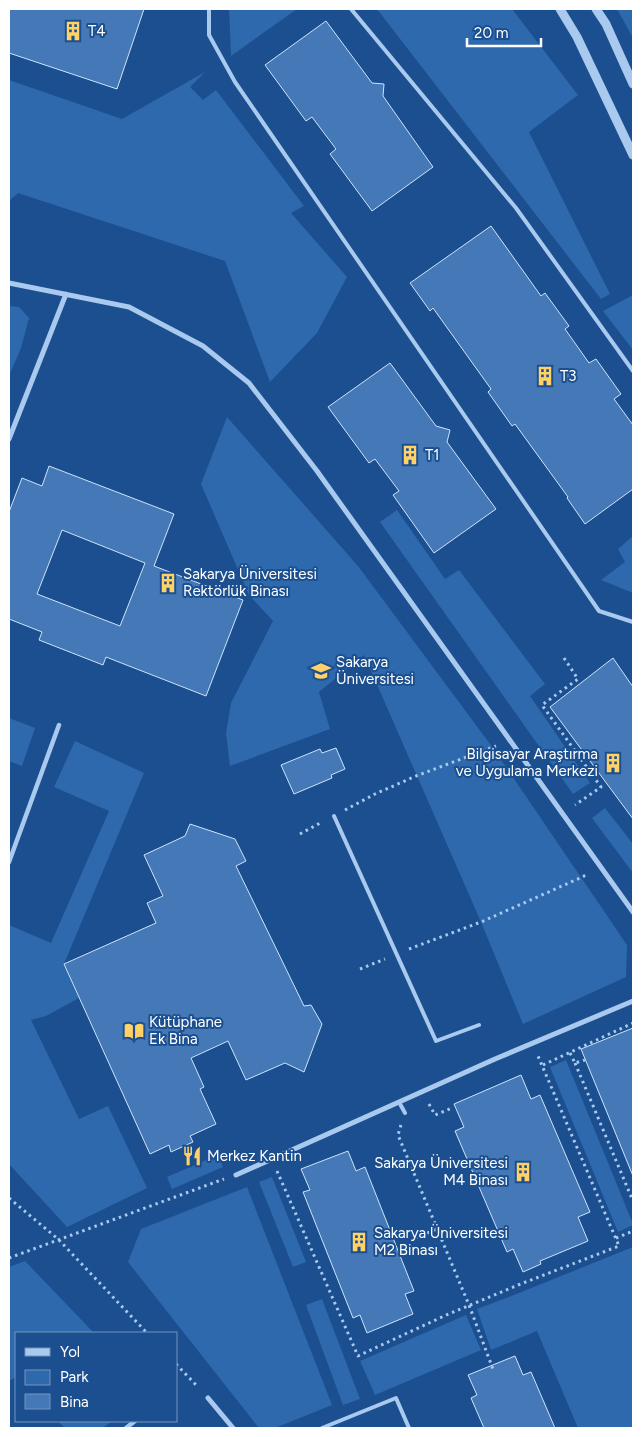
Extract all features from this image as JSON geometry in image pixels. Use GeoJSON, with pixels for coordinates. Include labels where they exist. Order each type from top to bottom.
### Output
{"type":"FeatureCollection","features":[{"type":"Feature","properties":{"kind":"street"},"geometry":{"type":"LineString","coordinates":[[560,9],[578,37],[633,155]]}},
{"type":"Feature","properties":{"kind":"street"},"geometry":{"type":"LineString","coordinates":[[596,9],[606,24],[633,84]]}},
{"type":"Feature","properties":{"kind":"street"},"geometry":{"type":"LineString","coordinates":[[9,282],[130,307],[203,346],[249,383],[317,470],[633,912]]}},
{"type":"Feature","properties":{"kind":"street"},"geometry":{"type":"LineString","coordinates":[[9,439],[66,294]]}},
{"type":"Feature","properties":{"kind":"street"},"geometry":{"type":"LineString","coordinates":[[9,862],[59,725]]}},
{"type":"Feature","properties":{"kind":"street"},"geometry":{"type":"LineString","coordinates":[[236,1175],[495,1059],[633,1001]]}},
{"type":"Feature","properties":{"kind":"street"},"geometry":{"type":"LineString","coordinates":[[208,1398],[232,1428]]}},
{"type":"Feature","properties":{"kind":"lane"},"geometry":{"type":"LineString","coordinates":[[209,9],[209,35],[235,82],[599,611],[633,622]]}},
{"type":"Feature","properties":{"kind":"lane"},"geometry":{"type":"LineString","coordinates":[[351,9],[516,208],[633,371]]}},
{"type":"Feature","properties":{"kind":"lane"},"geometry":{"type":"LineString","coordinates":[[334,816],[436,1041],[479,1025]]}},
{"type":"Feature","properties":{"kind":"lane"},"geometry":{"type":"LineString","coordinates":[[399,1102],[405,1113]]}},
{"type":"Feature","properties":{"kind":"lane"},"geometry":{"type":"LineString","coordinates":[[322,1428],[396,1398],[409,1428]]}},
{"type":"Feature","properties":{"kind":"path"},"geometry":{"type":"LineString","coordinates":[[563,814],[601,787],[542,705],[578,679],[564,658]]}},
{"type":"Feature","properties":{"kind":"path"},"geometry":{"type":"LineString","coordinates":[[300,834],[375,794],[416,776],[494,748]]}},
{"type":"Feature","properties":{"kind":"path"},"geometry":{"type":"LineString","coordinates":[[360,969],[481,922],[580,878]]}},
{"type":"Feature","properties":{"kind":"path"},"geometry":{"type":"LineString","coordinates":[[542,1066],[633,1023]]}},
{"type":"Feature","properties":{"kind":"path"},"geometry":{"type":"LineString","coordinates":[[570,1053],[633,1201]]}},
{"type":"Feature","properties":{"kind":"path"},"geometry":{"type":"LineString","coordinates":[[277,1170],[358,1356],[469,1305],[619,1246],[538,1056]]}},
{"type":"Feature","properties":{"kind":"path"},"geometry":{"type":"LineString","coordinates":[[575,1063],[584,1060]]}},
{"type":"Feature","properties":{"kind":"path"},"geometry":{"type":"LineString","coordinates":[[428,1104],[405,1113],[398,1135],[469,1305],[494,1372]]}},
{"type":"Feature","properties":{"kind":"path"},"geometry":{"type":"LineString","coordinates":[[435,1115],[452,1108]]}},
{"type":"Feature","properties":{"kind":"path"},"geometry":{"type":"LineString","coordinates":[[9,1258],[236,1175]]}},
{"type":"Feature","properties":{"kind":"path"},"geometry":{"type":"LineString","coordinates":[[9,1198],[58,1240],[146,1332]]}},
{"type":"Feature","properties":{"kind":"path"},"geometry":{"type":"LineString","coordinates":[[415,1238],[437,1230]]}},
{"type":"Feature","properties":{"kind":"path"},"geometry":{"type":"LineString","coordinates":[[616,1238],[633,1231]]}},
{"type":"Feature","properties":{"kind":"path"},"geometry":{"type":"LineString","coordinates":[[178,1366],[208,1398]]}},
{"type":"Feature","properties":{"kind":"green space"},"geometry":{"type":"Polygon","coordinates":[[[229,9],[297,9],[231,56],[229,9]]]}},
{"type":"Feature","properties":{"kind":"green space"},"geometry":{"type":"Polygon","coordinates":[[[377,9],[512,9],[578,95],[529,132],[610,294],[601,299],[377,9]]]}},
{"type":"Feature","properties":{"kind":"green space"},"geometry":{"type":"Polygon","coordinates":[[[617,9],[633,9],[633,38],[617,9]]]}},
{"type":"Feature","properties":{"kind":"green space"},"geometry":{"type":"Polygon","coordinates":[[[205,72],[190,87],[203,100],[216,90],[304,206],[291,213],[347,277],[317,333],[270,382],[225,261],[18,193],[9,201],[9,80],[122,119],[205,72]]]}},
{"type":"Feature","properties":{"kind":"green space"},"geometry":{"type":"Polygon","coordinates":[[[633,295],[633,350],[603,311],[633,295]]]}},
{"type":"Feature","properties":{"kind":"green space"},"geometry":{"type":"Polygon","coordinates":[[[9,306],[19,307],[29,318],[21,348],[9,376],[9,306]]]}},
{"type":"Feature","properties":{"kind":"green space"},"geometry":{"type":"Polygon","coordinates":[[[227,417],[358,566],[493,748],[627,945],[626,977],[523,1024],[481,922],[364,655],[319,692],[330,729],[230,766],[226,733],[231,703],[273,621],[249,595],[201,484],[227,417]]]}},
{"type":"Feature","properties":{"kind":"green space"},"geometry":{"type":"Polygon","coordinates":[[[397,510],[445,579],[459,570],[545,684],[530,696],[590,783],[573,794],[380,522],[397,510]]]}},
{"type":"Feature","properties":{"kind":"green space"},"geometry":{"type":"Polygon","coordinates":[[[633,536],[633,593],[601,580],[625,562],[618,549],[633,536]]]}},
{"type":"Feature","properties":{"kind":"green space"},"geometry":{"type":"Polygon","coordinates":[[[9,718],[35,728],[22,766],[9,761],[9,718]]]}},
{"type":"Feature","properties":{"kind":"green space"},"geometry":{"type":"Polygon","coordinates":[[[75,741],[144,773],[64,964],[79,998],[46,1016],[31,1020],[79,1119],[108,1106],[147,1188],[67,1227],[9,1164],[9,925],[51,943],[109,811],[54,787],[75,741]]]}},
{"type":"Feature","properties":{"kind":"green space"},"geometry":{"type":"Polygon","coordinates":[[[605,808],[633,844],[633,873],[592,818],[605,808]]]}},
{"type":"Feature","properties":{"kind":"green space"},"geometry":{"type":"Polygon","coordinates":[[[566,1060],[633,1224],[618,1232],[550,1067],[566,1060]]]}},
{"type":"Feature","properties":{"kind":"green space"},"geometry":{"type":"Polygon","coordinates":[[[218,1155],[223,1167],[172,1189],[167,1177],[218,1155]]]}},
{"type":"Feature","properties":{"kind":"green space"},"geometry":{"type":"Polygon","coordinates":[[[272,1177],[306,1262],[293,1267],[259,1182],[272,1177]]]}},
{"type":"Feature","properties":{"kind":"green space"},"geometry":{"type":"Polygon","coordinates":[[[247,1187],[332,1405],[275,1428],[259,1428],[128,1262],[141,1229],[247,1187]]]}},
{"type":"Feature","properties":{"kind":"green space"},"geometry":{"type":"Polygon","coordinates":[[[633,1247],[633,1428],[578,1428],[537,1331],[491,1350],[477,1309],[633,1247]]]}},
{"type":"Feature","properties":{"kind":"green space"},"geometry":{"type":"Polygon","coordinates":[[[25,1261],[93,1332],[15,1332],[15,1378],[9,1381],[9,1267],[25,1261]]]}},
{"type":"Feature","properties":{"kind":"green space"},"geometry":{"type":"Polygon","coordinates":[[[322,1299],[360,1399],[343,1405],[306,1305],[322,1299]]]}},
{"type":"Feature","properties":{"kind":"green space"},"geometry":{"type":"Polygon","coordinates":[[[466,1315],[481,1350],[375,1395],[360,1361],[466,1315]]]}},
{"type":"Feature","properties":{"kind":"green space"},"geometry":{"type":"Polygon","coordinates":[[[59,1422],[111,1422],[103,1428],[65,1428],[59,1422]]]}},
{"type":"Feature","properties":{"kind":"building","name":"T4"},"geometry":{"type":"Polygon","coordinates":[[[9,9],[144,9],[117,89],[9,53],[9,9]]]}},
{"type":"Feature","properties":{"kind":"building"},"geometry":{"type":"Polygon","coordinates":[[[326,21],[372,83],[384,84],[383,96],[433,167],[372,211],[330,154],[336,149],[312,117],[306,121],[265,65],[326,21]]]}},
{"type":"Feature","properties":{"kind":"building","name":"T3"},"geometry":{"type":"Polygon","coordinates":[[[491,226],[541,296],[545,293],[569,326],[565,329],[589,363],[596,359],[621,394],[614,399],[633,425],[633,489],[585,524],[568,497],[515,424],[512,426],[488,392],[491,389],[433,308],[430,311],[410,283],[491,226]]]}},
{"type":"Feature","properties":{"kind":"building","name":"T1"},"geometry":{"type":"Polygon","coordinates":[[[390,363],[436,426],[450,430],[447,442],[496,509],[434,553],[393,495],[399,491],[375,459],[369,463],[328,407],[390,363]]]}},
{"type":"Feature","properties":{"kind":"building","name":"Sakarya Üniversitesi Rektörlük Binası"},"geometry":{"type":"Polygon","coordinates":[[[49,466],[174,514],[154,566],[243,600],[206,696],[106,657],[103,665],[39,640],[42,632],[9,619],[9,512],[22,478],[42,486],[49,466]],[[62,530],[37,594],[120,626],[145,563],[62,530]]]}},
{"type":"Feature","properties":{"kind":"building","name":"Bilgisayar Araştırma ve Uygulama Merkezi"},"geometry":{"type":"Polygon","coordinates":[[[613,658],[633,687],[633,819],[550,707],[613,658]]]}},
{"type":"Feature","properties":{"kind":"building"},"geometry":{"type":"Polygon","coordinates":[[[336,748],[345,769],[331,775],[332,778],[294,794],[281,765],[320,749],[322,753],[336,748]]]}},
{"type":"Feature","properties":{"kind":"building"},"geometry":{"type":"Polygon","coordinates":[[[190,824],[235,839],[246,861],[236,866],[304,1006],[311,1005],[322,1024],[304,1072],[285,1063],[246,1080],[228,1041],[191,1058],[204,1087],[200,1089],[216,1124],[190,1136],[193,1142],[171,1152],[169,1145],[150,1154],[64,964],[156,923],[147,903],[163,896],[144,855],[185,836],[190,824]]]}},
{"type":"Feature","properties":{"kind":"building"},"geometry":{"type":"Polygon","coordinates":[[[633,1028],[633,1176],[581,1049],[633,1028]]]}},
{"type":"Feature","properties":{"kind":"building","name":"Sakarya Üniversitesi M4 Binası"},"geometry":{"type":"Polygon","coordinates":[[[521,1075],[531,1099],[540,1095],[590,1212],[578,1217],[588,1241],[540,1261],[541,1264],[523,1272],[513,1249],[507,1252],[455,1131],[464,1127],[454,1104],[521,1075]]]}},
{"type":"Feature","properties":{"kind":"building","name":"Sakarya Üniversitesi M2 Binası"},"geometry":{"type":"Polygon","coordinates":[[[348,1151],[356,1171],[365,1167],[414,1291],[405,1294],[413,1314],[367,1333],[360,1315],[353,1318],[303,1192],[310,1190],[301,1169],[348,1151]]]}},
{"type":"Feature","properties":{"kind":"building"},"geometry":{"type":"Polygon","coordinates":[[[515,1356],[523,1375],[531,1372],[555,1428],[484,1428],[471,1398],[477,1395],[468,1375],[515,1356]]]}},
{"type":"Feature","properties":{"kind":"place","name":"T4"},"geometry":{"type":"Point","coordinates":[73,31]}},
{"type":"Feature","properties":{"kind":"place","name":"T3"},"geometry":{"type":"Point","coordinates":[545,376]}},
{"type":"Feature","properties":{"kind":"place","name":"T1"},"geometry":{"type":"Point","coordinates":[410,455]}},
{"type":"Feature","properties":{"kind":"place","name":"Sakarya Üniversitesi Rektörlük Binası"},"geometry":{"type":"Point","coordinates":[168,583]}},
{"type":"Feature","properties":{"kind":"place","name":"Sakarya Üniversitesi"},"geometry":{"type":"Point","coordinates":[321,671]}},
{"type":"Feature","properties":{"kind":"place","name":"Bilgisayar Araştırma ve Uygulama Merkezi"},"geometry":{"type":"Point","coordinates":[613,763]}},
{"type":"Feature","properties":{"kind":"place","name":"Kütüphane Ek Bina"},"geometry":{"type":"Point","coordinates":[134,1031]}},
{"type":"Feature","properties":{"kind":"place","name":"Merkez Kantin"},"geometry":{"type":"Point","coordinates":[192,1156]}},
{"type":"Feature","properties":{"kind":"place","name":"Sakarya Üniversitesi M4 Binası"},"geometry":{"type":"Point","coordinates":[523,1172]}},
{"type":"Feature","properties":{"kind":"place","name":"Sakarya Üniversitesi M2 Binası"},"geometry":{"type":"Point","coordinates":[359,1242]}}]}
